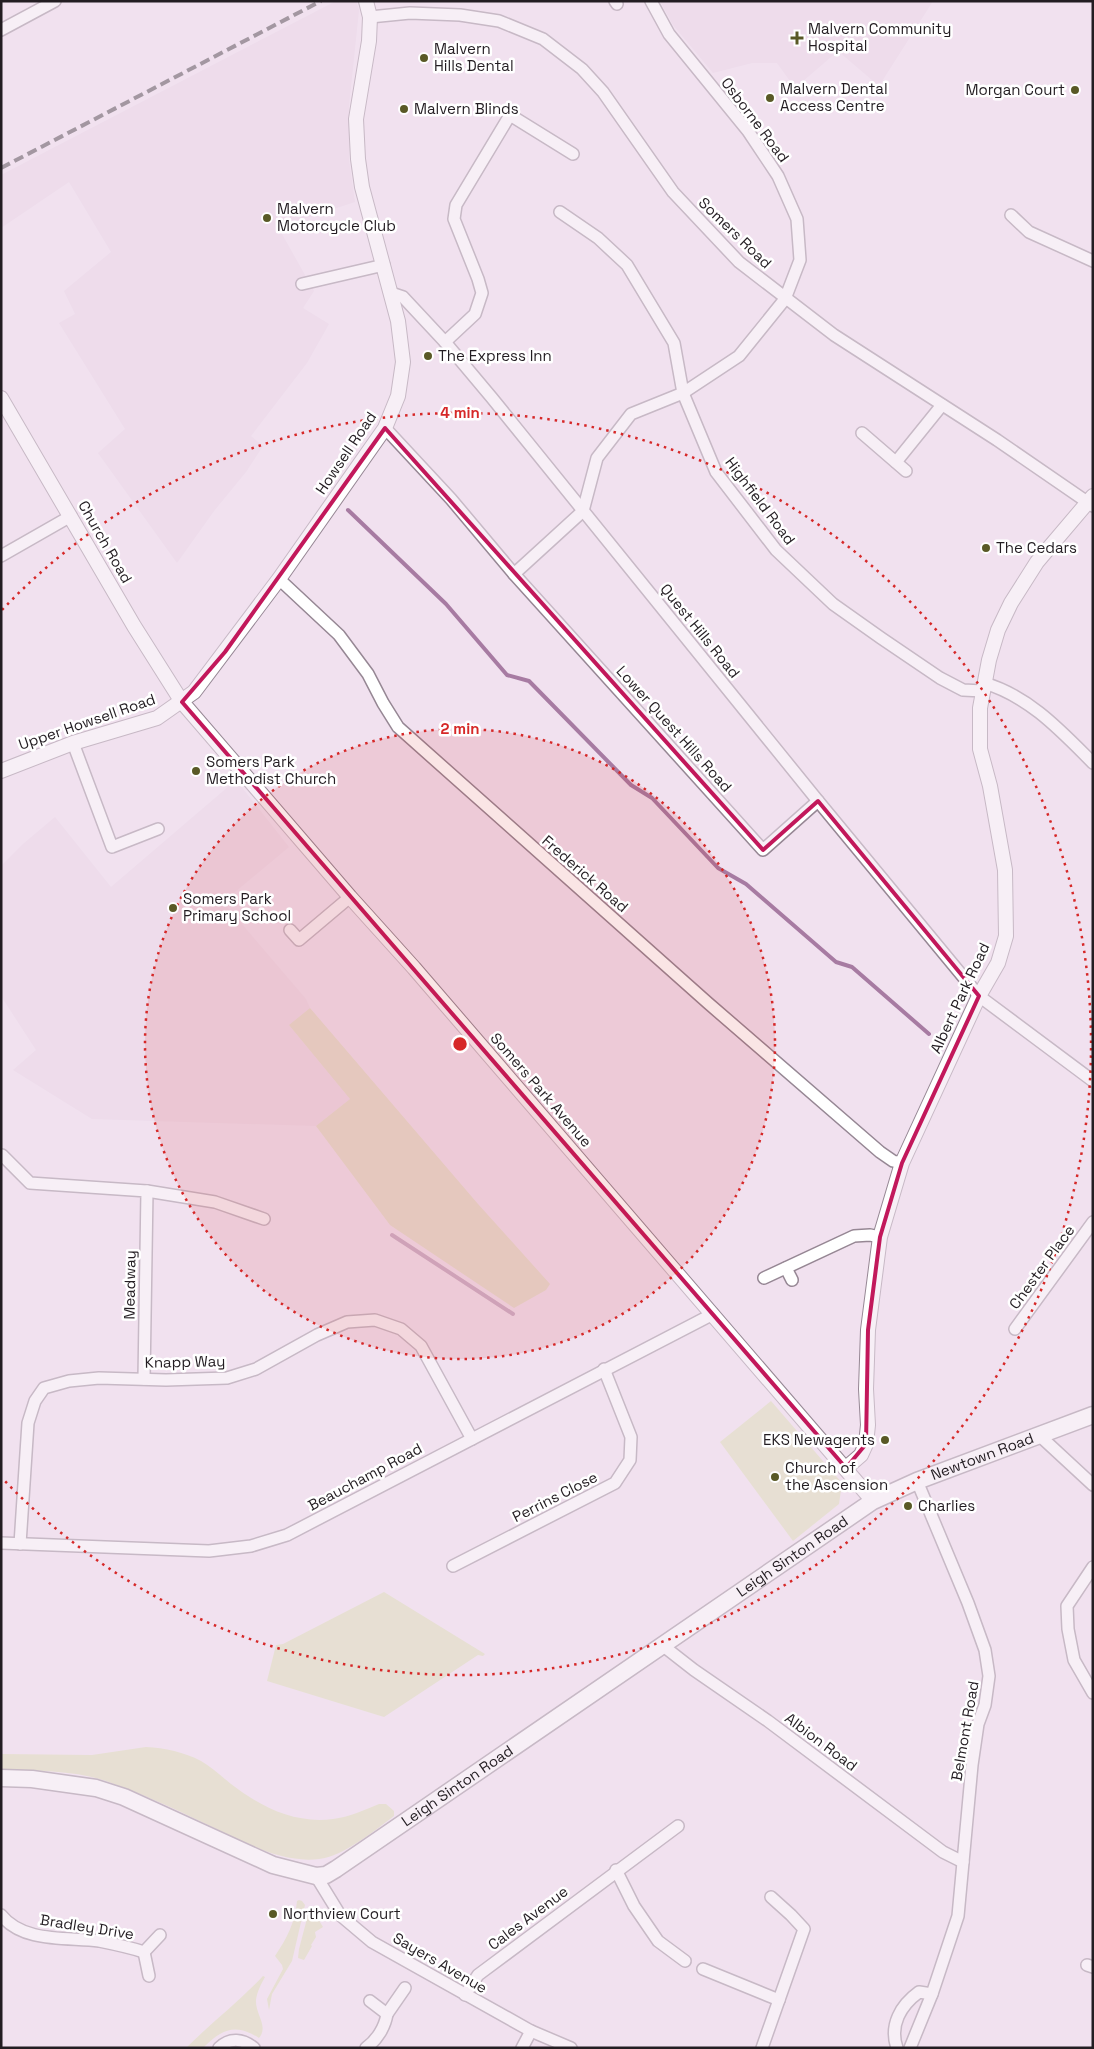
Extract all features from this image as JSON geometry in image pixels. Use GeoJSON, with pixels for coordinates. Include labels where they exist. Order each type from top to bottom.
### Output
{"type":"FeatureCollection","features":[{"type":"Feature","properties":{"kind":"main road","name":"Newtown Road"},"geometry":{"type":"LineString","coordinates":[[873,1501],[917,1481],[1093,1416]]}},
{"type":"Feature","properties":{"kind":"main road","name":"Leigh Sinton Road"},"geometry":{"type":"LineString","coordinates":[[316,1876],[326,1875],[336,1869],[873,1501]]}},
{"type":"Feature","properties":{"kind":"main road"},"geometry":{"type":"LineString","coordinates":[[1,1778],[32,1779],[96,1788],[132,1801],[273,1865],[316,1876]]}},
{"type":"Feature","properties":{"kind":"street"},"geometry":{"type":"LineString","coordinates":[[1,30],[55,1]]}},
{"type":"Feature","properties":{"kind":"street","name":"Howsell Road"},"geometry":{"type":"LineString","coordinates":[[182,702],[194,692],[279,579],[385,428],[398,396],[403,362],[398,321],[362,187],[356,119],[369,41],[370,17],[366,1]]}},
{"type":"Feature","properties":{"kind":"street","name":"Osborne Road"},"geometry":{"type":"LineString","coordinates":[[583,511],[597,458],[631,414],[683,393],[740,356],[785,299],[800,260],[796,219],[778,176],[748,131],[668,34],[651,1]]}},
{"type":"Feature","properties":{"kind":"street","name":"Somers Road"},"geometry":{"type":"LineString","coordinates":[[370,17],[410,13],[460,15],[499,21],[543,39],[582,69],[603,92],[673,192],[739,262],[834,335],[1091,501]]}},
{"type":"Feature","properties":{"kind":"street"},"geometry":{"type":"LineString","coordinates":[[445,342],[475,314],[482,293],[454,219],[456,205],[510,115],[573,154]]}},
{"type":"Feature","properties":{"kind":"street","name":"Highfield Road"},"geometry":{"type":"LineString","coordinates":[[560,212],[598,238],[627,266],[674,343],[683,393],[716,472],[776,550],[832,604],[880,638],[940,678],[963,690],[998,687],[1020,698],[1057,727],[1093,763]]}},
{"type":"Feature","properties":{"kind":"street"},"geometry":{"type":"LineString","coordinates":[[1011,215],[1029,232],[1093,262]]}},
{"type":"Feature","properties":{"kind":"street"},"geometry":{"type":"LineString","coordinates":[[302,284],[384,265]]}},
{"type":"Feature","properties":{"kind":"street","name":"Quest Hills Road"},"geometry":{"type":"LineString","coordinates":[[391,293],[403,297],[445,342],[979,996],[1093,1081]]}},
{"type":"Feature","properties":{"kind":"street","name":"Church Road"},"geometry":{"type":"LineString","coordinates":[[1,398],[134,626],[182,702]]}},
{"type":"Feature","properties":{"kind":"street"},"geometry":{"type":"LineString","coordinates":[[896,462],[942,405]]}},
{"type":"Feature","properties":{"kind":"street","name":"Lower Quest Hills Road"},"geometry":{"type":"LineString","coordinates":[[385,428],[451,499],[514,574],[763,850],[818,801]]}},
{"type":"Feature","properties":{"kind":"street"},"geometry":{"type":"LineString","coordinates":[[862,433],[906,471]]}},
{"type":"Feature","properties":{"kind":"street","name":"Albert Park Road"},"geometry":{"type":"LineString","coordinates":[[846,1468],[860,1455],[866,1444],[868,1425],[866,1389],[868,1330],[880,1237],[902,1163],[979,996],[998,963],[1006,936],[1005,870],[990,786],[980,749],[980,708],[998,630],[1011,603],[1037,562],[1091,501]]}},
{"type":"Feature","properties":{"kind":"street"},"geometry":{"type":"LineString","coordinates":[[514,574],[583,511]]}},
{"type":"Feature","properties":{"kind":"street"},"geometry":{"type":"LineString","coordinates":[[1,556],[71,516]]}},
{"type":"Feature","properties":{"kind":"street","name":"Frederick Road"},"geometry":{"type":"LineString","coordinates":[[279,579],[339,636],[368,674],[398,727],[708,1003],[880,1152],[893,1161],[902,1163]]}},
{"type":"Feature","properties":{"kind":"street","name":"Upper Howsell Road"},"geometry":{"type":"LineString","coordinates":[[1,771],[73,743],[157,718],[182,702]]}},
{"type":"Feature","properties":{"kind":"street","name":"Somers Park Avenue"},"geometry":{"type":"LineString","coordinates":[[182,702],[873,1501]]}},
{"type":"Feature","properties":{"kind":"street"},"geometry":{"type":"LineString","coordinates":[[73,743],[112,846],[158,828]]}},
{"type":"Feature","properties":{"kind":"street"},"geometry":{"type":"LineString","coordinates":[[290,930],[299,940],[350,897]]}},
{"type":"Feature","properties":{"kind":"street"},"geometry":{"type":"LineString","coordinates":[[2,1155],[30,1183],[147,1191],[215,1202],[264,1219]]}},
{"type":"Feature","properties":{"kind":"street","name":"Meadway"},"geometry":{"type":"LineString","coordinates":[[144,1379],[147,1191]]}},
{"type":"Feature","properties":{"kind":"street","name":"Chester Place"},"geometry":{"type":"LineString","coordinates":[[1015,1329],[1093,1222]]}},
{"type":"Feature","properties":{"kind":"street"},"geometry":{"type":"LineString","coordinates":[[764,1278],[854,1236],[870,1235],[880,1237]]}},
{"type":"Feature","properties":{"kind":"street"},"geometry":{"type":"LineString","coordinates":[[786,1268],[792,1280]]}},
{"type":"Feature","properties":{"kind":"street","name":"Beauchamp Road"},"geometry":{"type":"LineString","coordinates":[[1,1543],[209,1551],[251,1546],[287,1535],[713,1314]]}},
{"type":"Feature","properties":{"kind":"street","name":"Knapp Way"},"geometry":{"type":"LineString","coordinates":[[20,1544],[28,1423],[35,1401],[44,1388],[69,1380],[99,1378],[227,1378],[256,1369],[317,1335],[347,1322],[375,1320],[401,1329],[421,1346],[472,1439]]}},
{"type":"Feature","properties":{"kind":"street","name":"Perrins Close"},"geometry":{"type":"LineString","coordinates":[[453,1566],[615,1483],[630,1460],[631,1437],[604,1369]]}},
{"type":"Feature","properties":{"kind":"street"},"geometry":{"type":"LineString","coordinates":[[1040,1436],[1093,1485]]}},
{"type":"Feature","properties":{"kind":"street","name":"Belmont Road"},"geometry":{"type":"LineString","coordinates":[[910,2048],[932,1994],[958,1916],[973,1756],[978,1724],[985,1705],[989,1676],[986,1650],[917,1481]]}},
{"type":"Feature","properties":{"kind":"street"},"geometry":{"type":"LineString","coordinates":[[1093,1567],[1067,1606],[1068,1629],[1074,1660],[1093,1693]]}},
{"type":"Feature","properties":{"kind":"street","name":"Albion Road"},"geometry":{"type":"LineString","coordinates":[[662,1645],[694,1670],[768,1721],[943,1852],[964,1862]]}},
{"type":"Feature","properties":{"kind":"street","name":"Cales Avenue"},"geometry":{"type":"LineString","coordinates":[[465,1995],[478,1975],[616,1870],[678,1826]]}},
{"type":"Feature","properties":{"kind":"street"},"geometry":{"type":"LineString","coordinates":[[616,1870],[634,1906],[658,1940],[685,1961]]}},
{"type":"Feature","properties":{"kind":"street","name":"Sayers Avenue"},"geometry":{"type":"LineString","coordinates":[[316,1876],[327,1897],[340,1915],[372,1942],[531,2031],[571,2048]]}},
{"type":"Feature","properties":{"kind":"street"},"geometry":{"type":"LineString","coordinates":[[762,2048],[804,1929],[771,1897]]}},
{"type":"Feature","properties":{"kind":"street","name":"Bradley Drive"},"geometry":{"type":"LineString","coordinates":[[1,1915],[27,1933],[98,1941],[144,1952]]}},
{"type":"Feature","properties":{"kind":"street","name":"Bradley Drive"},"geometry":{"type":"LineString","coordinates":[[144,1952],[160,1935]]}},
{"type":"Feature","properties":{"kind":"street","name":"Bradley Drive"},"geometry":{"type":"LineString","coordinates":[[144,1952],[149,1976]]}},
{"type":"Feature","properties":{"kind":"street"},"geometry":{"type":"LineString","coordinates":[[703,1969],[779,2000]]}},
{"type":"Feature","properties":{"kind":"street"},"geometry":{"type":"LineString","coordinates":[[366,2048],[376,2038],[386,2023],[387,2014],[405,1988]]}},
{"type":"Feature","properties":{"kind":"street"},"geometry":{"type":"LineString","coordinates":[[897,2048],[893,2032],[900,2012],[911,1998],[919,1992],[932,1994]]}},
{"type":"Feature","properties":{"kind":"street"},"geometry":{"type":"LineString","coordinates":[[370,2002],[387,2014]]}},
{"type":"Feature","properties":{"kind":"street"},"geometry":{"type":"LineString","coordinates":[[522,2048],[531,2031]]}},
{"type":"Feature","properties":{"kind":"street"},"geometry":{"type":"LineString","coordinates":[[219,2048],[223,2044],[236,2040],[247,2043],[254,2048]]}},
{"type":"Feature","properties":{"kind":"highlighted area"},"geometry":{"type":"Polygon","coordinates":[[[385,428],[763,850],[818,801],[979,996],[902,1163],[880,1237],[868,1330],[866,1444],[846,1468],[182,702],[225,652],[385,428]]]}},
{"type":"Feature","properties":{"kind":"shaded area"},"geometry":{"type":"Polygon","coordinates":[[[336,1],[356,1],[359,10],[349,106],[349,160],[355,202],[278,227],[314,291],[303,308],[329,324],[307,363],[251,436],[263,446],[246,472],[214,511],[177,563],[98,453],[125,429],[59,323],[75,314],[64,291],[111,252],[69,182],[1,228],[1,175],[336,1]]]}},
{"type":"Feature","properties":{"kind":"shaded area","name":"Malvern Community Hospital"},"geometry":{"type":"Polygon","coordinates":[[[660,1],[933,1],[879,86],[838,51],[795,88],[777,63],[752,63],[713,73],[673,25],[660,1]]]}},
{"type":"Feature","properties":{"kind":"shaded area"},"geometry":{"type":"Polygon","coordinates":[[[236,780],[289,847],[223,902],[306,999],[310,1008],[289,1025],[350,1099],[316,1126],[92,1119],[13,1070],[36,1050],[1,996],[1,866],[23,844],[55,817],[111,887],[236,780]]]}},
{"type":"Feature","properties":{"kind":"green space"},"geometry":{"type":"Polygon","coordinates":[[[310,1008],[478,1204],[550,1284],[546,1290],[514,1308],[390,1225],[316,1126],[350,1099],[289,1025],[310,1008]]]}},
{"type":"Feature","properties":{"kind":"green space"},"geometry":{"type":"Polygon","coordinates":[[[771,1401],[842,1483],[839,1504],[793,1541],[720,1442],[771,1401]]]}},
{"type":"Feature","properties":{"kind":"green space"},"geometry":{"type":"Polygon","coordinates":[[[384,1592],[485,1654],[483,1656],[478,1655],[384,1717],[267,1681],[276,1645],[283,1644],[384,1592]]]}},
{"type":"Feature","properties":{"kind":"green space"},"geometry":{"type":"Polygon","coordinates":[[[146,1747],[174,1751],[195,1758],[209,1766],[254,1800],[291,1816],[319,1820],[333,1819],[351,1815],[379,1804],[386,1804],[394,1811],[394,1816],[358,1842],[338,1853],[329,1857],[304,1860],[289,1858],[260,1849],[156,1801],[93,1777],[68,1773],[1,1769],[1,1754],[92,1755],[146,1747]]]}},
{"type":"Feature","properties":{"kind":"green space"},"geometry":{"type":"Polygon","coordinates":[[[299,1900],[305,1905],[292,1961],[272,1994],[269,2010],[267,1999],[283,1969],[275,1956],[290,1930],[297,1901],[299,1900]]]}},
{"type":"Feature","properties":{"kind":"green space"},"geometry":{"type":"Polygon","coordinates":[[[312,1909],[323,1927],[315,1932],[316,1937],[304,1960],[298,1958],[299,1949],[309,1911],[312,1909]]]}},
{"type":"Feature","properties":{"kind":"green space"},"geometry":{"type":"Polygon","coordinates":[[[263,1976],[265,1977],[259,1988],[256,2000],[263,2029],[259,2038],[243,2031],[229,2030],[216,2036],[203,2048],[186,2048],[244,1995],[263,1976]]]}},
{"type":"Feature","properties":{"kind":"waterway"},"geometry":{"type":"LineString","coordinates":[[348,510],[446,604],[507,675],[529,681],[631,785],[652,798],[718,868],[746,884],[836,962],[852,967],[929,1034]]}},
{"type":"Feature","properties":{"kind":"waterway"},"geometry":{"type":"LineString","coordinates":[[392,1235],[513,1314]]}},
{"type":"Feature","properties":{"kind":"railway"},"geometry":{"type":"LineString","coordinates":[[1,168],[321,1]]}},
{"type":"Feature","properties":{"kind":"place","name":"Malvern Community Hospital"},"geometry":{"type":"Point","coordinates":[797,38]}},
{"type":"Feature","properties":{"kind":"place","name":"Malvern Hills Dental"},"geometry":{"type":"Point","coordinates":[424,58]}},
{"type":"Feature","properties":{"kind":"place","name":"Morgan Court"},"geometry":{"type":"Point","coordinates":[1075,90]}},
{"type":"Feature","properties":{"kind":"place","name":"Malvern Dental Access Centre"},"geometry":{"type":"Point","coordinates":[770,98]}},
{"type":"Feature","properties":{"kind":"place","name":"Malvern Blinds"},"geometry":{"type":"Point","coordinates":[404,109]}},
{"type":"Feature","properties":{"kind":"place","name":"Malvern Motorcycle Club"},"geometry":{"type":"Point","coordinates":[267,218]}},
{"type":"Feature","properties":{"kind":"place","name":"The Express Inn"},"geometry":{"type":"Point","coordinates":[428,356]}},
{"type":"Feature","properties":{"kind":"place","name":"The Cedars"},"geometry":{"type":"Point","coordinates":[986,548]}},
{"type":"Feature","properties":{"kind":"place","name":"Somers Park Methodist Church"},"geometry":{"type":"Point","coordinates":[196,771]}},
{"type":"Feature","properties":{"kind":"place","name":"Somers Park Primary School"},"geometry":{"type":"Point","coordinates":[173,908]}},
{"type":"Feature","properties":{"kind":"place","name":"EKS Newagents"},"geometry":{"type":"Point","coordinates":[885,1440]}},
{"type":"Feature","properties":{"kind":"place","name":"Church of the Ascension"},"geometry":{"type":"Point","coordinates":[775,1477]}},
{"type":"Feature","properties":{"kind":"place","name":"Charlies"},"geometry":{"type":"Point","coordinates":[908,1506]}},
{"type":"Feature","properties":{"kind":"place","name":"Northview Court"},"geometry":{"type":"Point","coordinates":[273,1914]}}]}
